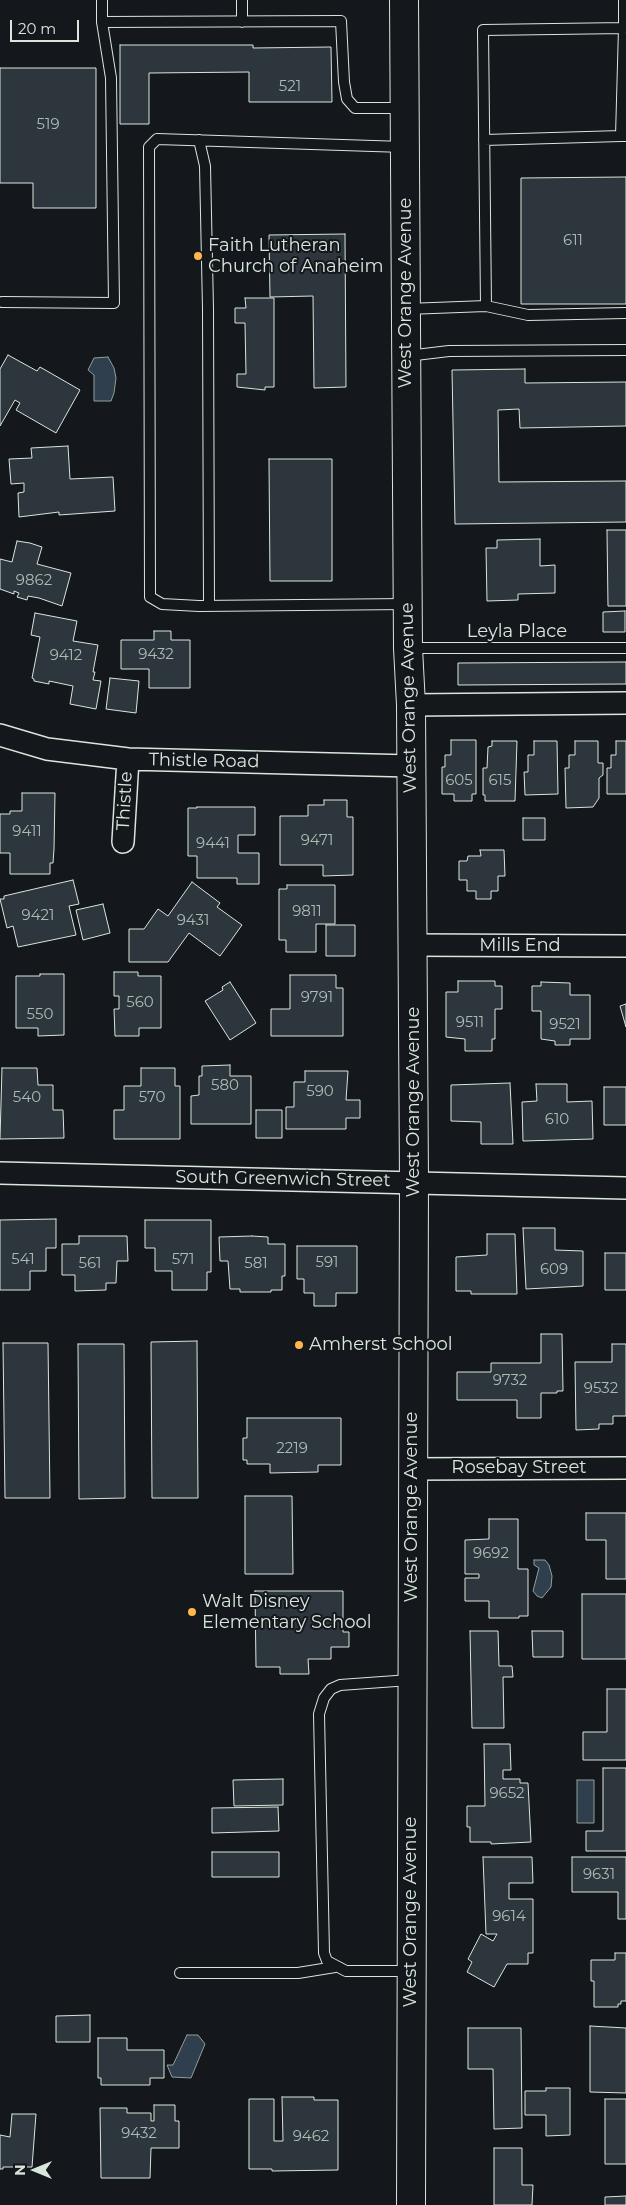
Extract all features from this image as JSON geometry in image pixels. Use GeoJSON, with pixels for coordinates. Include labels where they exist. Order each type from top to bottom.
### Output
{"type":"FeatureCollection","features":[{"type":"Feature","properties":{"kind":"street","name":"West Orange Avenue"},"geometry":{"type":"LineString","coordinates":[[404,0],[414,1182],[411,1680],[411,2205]]}},
{"type":"Feature","properties":{"kind":"street"},"geometry":{"type":"LineString","coordinates":[[410,705],[626,703]]}},
{"type":"Feature","properties":{"kind":"street","name":"Thistle Road"},"geometry":{"type":"LineString","coordinates":[[0,735],[47,749],[128,759],[410,766]]}},
{"type":"Feature","properties":{"kind":"street","name":"Thistle"},"geometry":{"type":"LineString","coordinates":[[123,842],[128,759]]}},
{"type":"Feature","properties":{"kind":"street","name":"Mills End"},"geometry":{"type":"LineString","coordinates":[[413,945],[626,946]]}},
{"type":"Feature","properties":{"kind":"street","name":"South Greenwich Street"},"geometry":{"type":"LineString","coordinates":[[0,1173],[626,1188]]}},
{"type":"Feature","properties":{"kind":"street","name":"Rosebay Street"},"geometry":{"type":"LineString","coordinates":[[412,1469],[626,1468]]}},
{"type":"Feature","properties":{"kind":"lane"},"geometry":{"type":"LineString","coordinates":[[2,302],[114,303],[111,78],[102,22],[102,0]]}},
{"type":"Feature","properties":{"kind":"lane"},"geometry":{"type":"LineString","coordinates":[[242,0],[242,22]]}},
{"type":"Feature","properties":{"kind":"lane"},"geometry":{"type":"LineString","coordinates":[[484,140],[623,136],[624,0]]}},
{"type":"Feature","properties":{"kind":"lane"},"geometry":{"type":"LineString","coordinates":[[102,22],[341,21],[344,82],[347,100],[355,108],[404,108]]}},
{"type":"Feature","properties":{"kind":"lane"},"geometry":{"type":"LineString","coordinates":[[486,306],[483,30],[624,28]]}},
{"type":"Feature","properties":{"kind":"lane"},"geometry":{"type":"LineString","coordinates":[[405,147],[157,139],[149,147],[150,597],[162,604],[209,606],[408,604]]}},
{"type":"Feature","properties":{"kind":"lane"},"geometry":{"type":"LineString","coordinates":[[199,140],[206,175],[209,606]]}},
{"type":"Feature","properties":{"kind":"lane"},"geometry":{"type":"LineString","coordinates":[[406,309],[486,306],[528,315],[626,313]]}},
{"type":"Feature","properties":{"kind":"lane"},"geometry":{"type":"LineString","coordinates":[[406,356],[449,351],[626,350]]}},
{"type":"Feature","properties":{"kind":"lane","name":"Leyla Place"},"geometry":{"type":"LineString","coordinates":[[408,648],[626,648]]}},
{"type":"Feature","properties":{"kind":"lane"},"geometry":{"type":"LineString","coordinates":[[411,1680],[340,1685],[331,1689],[324,1698],[320,1714],[324,1953],[327,1961],[346,1972],[411,1971]]}},
{"type":"Feature","properties":{"kind":"lane"},"geometry":{"type":"LineString","coordinates":[[180,1973],[298,1973],[335,1967]]}},
{"type":"Feature","properties":{"kind":"water"},"geometry":{"type":"Polygon","coordinates":[[[108,357],[114,368],[116,378],[114,393],[111,401],[94,401],[94,375],[88,370],[94,358],[108,357]]]}},
{"type":"Feature","properties":{"kind":"water"},"geometry":{"type":"Polygon","coordinates":[[[534,1560],[545,1560],[549,1565],[552,1576],[551,1587],[542,1598],[533,1591],[539,1568],[534,1565],[534,1560]]]}},
{"type":"Feature","properties":{"kind":"water"},"geometry":{"type":"Polygon","coordinates":[[[577,1780],[594,1780],[594,1823],[577,1823],[577,1780]]]}},
{"type":"Feature","properties":{"kind":"water"},"geometry":{"type":"Polygon","coordinates":[[[187,2035],[198,2035],[205,2044],[191,2078],[172,2077],[167,2065],[173,2065],[187,2035]]]}},
{"type":"Feature","properties":{"kind":"building"},"geometry":{"type":"Polygon","coordinates":[[[120,45],[253,45],[253,48],[331,47],[332,102],[249,102],[249,72],[149,73],[149,124],[120,124],[120,45]]]}},
{"type":"Feature","properties":{"kind":"building"},"geometry":{"type":"Polygon","coordinates":[[[0,68],[96,68],[96,208],[33,208],[33,183],[0,183],[0,68]]]}},
{"type":"Feature","properties":{"kind":"building"},"geometry":{"type":"Polygon","coordinates":[[[626,177],[626,304],[521,304],[521,178],[626,177]]]}},
{"type":"Feature","properties":{"kind":"building"},"geometry":{"type":"Polygon","coordinates":[[[345,234],[346,387],[314,388],[313,296],[270,297],[269,235],[345,234]]]}},
{"type":"Feature","properties":{"kind":"building"},"geometry":{"type":"Polygon","coordinates":[[[245,298],[274,298],[274,387],[265,387],[265,390],[237,387],[237,374],[246,374],[245,323],[235,323],[235,308],[246,308],[245,298]]]}},
{"type":"Feature","properties":{"kind":"building"},"geometry":{"type":"Polygon","coordinates":[[[8,355],[37,371],[40,367],[80,390],[56,433],[16,410],[20,403],[15,400],[0,426],[0,369],[8,355]]]}},
{"type":"Feature","properties":{"kind":"building"},"geometry":{"type":"Polygon","coordinates":[[[525,369],[525,383],[626,382],[626,426],[520,428],[519,409],[498,410],[499,482],[626,481],[626,522],[455,524],[452,370],[525,369]]]}},
{"type":"Feature","properties":{"kind":"building"},"geometry":{"type":"Polygon","coordinates":[[[68,446],[70,479],[113,477],[115,511],[59,515],[59,512],[19,517],[18,493],[24,492],[24,483],[11,484],[9,459],[32,458],[31,448],[68,446]]]}},
{"type":"Feature","properties":{"kind":"building"},"geometry":{"type":"Polygon","coordinates":[[[269,459],[332,459],[332,581],[270,581],[269,459]]]}},
{"type":"Feature","properties":{"kind":"building"},"geometry":{"type":"Polygon","coordinates":[[[607,530],[626,530],[626,606],[608,606],[607,530]]]}},
{"type":"Feature","properties":{"kind":"building"},"geometry":{"type":"Polygon","coordinates":[[[540,539],[540,566],[555,565],[555,593],[518,594],[518,600],[487,601],[486,548],[497,548],[497,540],[540,539]]]}},
{"type":"Feature","properties":{"kind":"building"},"geometry":{"type":"Polygon","coordinates":[[[17,541],[42,547],[37,564],[71,573],[62,606],[28,596],[27,600],[17,597],[19,593],[14,591],[14,594],[0,589],[0,559],[12,562],[17,541]]]}},
{"type":"Feature","properties":{"kind":"building"},"geometry":{"type":"Polygon","coordinates":[[[625,611],[625,632],[603,632],[603,612],[625,611]]]}},
{"type":"Feature","properties":{"kind":"building"},"geometry":{"type":"Polygon","coordinates":[[[35,613],[77,621],[73,641],[98,645],[93,672],[95,672],[93,680],[101,681],[96,709],[70,704],[73,686],[49,681],[49,684],[34,681],[32,678],[40,637],[31,635],[35,613]]]}},
{"type":"Feature","properties":{"kind":"building"},"geometry":{"type":"Polygon","coordinates":[[[154,631],[171,631],[171,640],[190,640],[190,688],[149,688],[149,669],[121,669],[121,640],[154,640],[154,631]]]}},
{"type":"Feature","properties":{"kind":"building"},"geometry":{"type":"Polygon","coordinates":[[[626,662],[626,684],[458,685],[458,663],[626,662]]]}},
{"type":"Feature","properties":{"kind":"building"},"geometry":{"type":"Polygon","coordinates":[[[110,678],[139,681],[136,713],[106,709],[110,678]]]}},
{"type":"Feature","properties":{"kind":"building"},"geometry":{"type":"Polygon","coordinates":[[[451,740],[476,740],[476,794],[472,794],[472,801],[454,801],[454,794],[442,794],[442,767],[445,767],[445,755],[451,755],[451,740]]]}},
{"type":"Feature","properties":{"kind":"building"},"geometry":{"type":"Polygon","coordinates":[[[492,741],[517,741],[515,801],[485,801],[485,795],[483,795],[483,768],[487,768],[488,747],[492,746],[492,741]]]}},
{"type":"Feature","properties":{"kind":"building"},"geometry":{"type":"Polygon","coordinates":[[[534,741],[557,741],[558,794],[525,795],[524,772],[528,772],[528,755],[534,755],[534,741]]]}},
{"type":"Feature","properties":{"kind":"building"},"geometry":{"type":"Polygon","coordinates":[[[575,741],[598,741],[598,763],[603,763],[603,775],[599,778],[599,798],[593,807],[566,808],[565,768],[569,768],[569,755],[575,755],[575,741]]]}},
{"type":"Feature","properties":{"kind":"building"},"geometry":{"type":"Polygon","coordinates":[[[616,741],[626,741],[626,794],[607,794],[607,768],[611,768],[611,755],[616,755],[616,741]]]}},
{"type":"Feature","properties":{"kind":"building"},"geometry":{"type":"Polygon","coordinates":[[[22,793],[55,793],[54,849],[53,863],[50,863],[50,874],[10,874],[10,853],[0,853],[0,814],[10,814],[10,811],[22,811],[22,793]]]}},
{"type":"Feature","properties":{"kind":"building"},"geometry":{"type":"Polygon","coordinates":[[[324,800],[347,800],[347,817],[353,817],[353,875],[323,876],[323,865],[280,865],[280,816],[308,816],[308,805],[324,805],[324,800]]]}},
{"type":"Feature","properties":{"kind":"building"},"geometry":{"type":"Polygon","coordinates":[[[255,807],[255,835],[238,835],[238,853],[259,853],[259,884],[237,884],[237,878],[197,878],[197,856],[188,856],[188,808],[255,807]]]}},
{"type":"Feature","properties":{"kind":"building"},"geometry":{"type":"Polygon","coordinates":[[[523,818],[545,818],[545,840],[523,840],[523,818]]]}},
{"type":"Feature","properties":{"kind":"building"},"geometry":{"type":"Polygon","coordinates":[[[480,850],[504,850],[505,876],[498,876],[498,891],[491,891],[491,899],[476,899],[476,891],[467,891],[467,880],[459,880],[459,861],[467,861],[468,856],[481,856],[480,850]]]}},
{"type":"Feature","properties":{"kind":"building"},"geometry":{"type":"Polygon","coordinates":[[[73,880],[79,904],[69,906],[76,935],[18,947],[13,926],[7,928],[0,899],[4,899],[4,896],[73,880]]]}},
{"type":"Feature","properties":{"kind":"building"},"geometry":{"type":"Polygon","coordinates":[[[192,882],[220,903],[217,907],[242,925],[220,956],[189,933],[168,962],[129,962],[129,929],[144,929],[158,909],[168,916],[192,882]]]}},
{"type":"Feature","properties":{"kind":"building"},"geometry":{"type":"Polygon","coordinates":[[[287,885],[335,885],[335,924],[316,924],[316,952],[286,952],[286,940],[279,940],[279,889],[287,889],[287,885]]]}},
{"type":"Feature","properties":{"kind":"building"},"geometry":{"type":"Polygon","coordinates":[[[103,904],[110,933],[83,940],[76,910],[103,904]]]}},
{"type":"Feature","properties":{"kind":"building"},"geometry":{"type":"Polygon","coordinates":[[[326,925],[355,925],[355,956],[326,956],[326,925]]]}},
{"type":"Feature","properties":{"kind":"building"},"geometry":{"type":"Polygon","coordinates":[[[114,972],[138,972],[138,976],[161,976],[161,1028],[139,1028],[139,1036],[115,1036],[114,1009],[119,1009],[119,996],[114,996],[114,972]]]}},
{"type":"Feature","properties":{"kind":"building"},"geometry":{"type":"Polygon","coordinates":[[[40,974],[64,974],[64,1035],[38,1036],[38,1028],[16,1028],[16,976],[40,976],[40,974]]]}},
{"type":"Feature","properties":{"kind":"building"},"geometry":{"type":"Polygon","coordinates":[[[290,975],[336,975],[336,988],[343,988],[343,1036],[271,1036],[271,1009],[290,1009],[290,975]]]}},
{"type":"Feature","properties":{"kind":"building"},"geometry":{"type":"Polygon","coordinates":[[[458,981],[495,981],[495,986],[502,986],[502,1009],[495,1009],[495,1039],[492,1039],[492,1051],[465,1051],[465,1039],[446,1037],[446,992],[458,992],[458,981]]]}},
{"type":"Feature","properties":{"kind":"building"},"geometry":{"type":"Polygon","coordinates":[[[230,982],[256,1023],[230,1040],[205,1001],[223,990],[222,987],[230,982]]]}},
{"type":"Feature","properties":{"kind":"building"},"geometry":{"type":"Polygon","coordinates":[[[541,982],[570,983],[570,995],[590,995],[590,1039],[570,1039],[570,1045],[555,1045],[555,1041],[541,1039],[541,1011],[532,1011],[532,986],[541,986],[541,982]]]}},
{"type":"Feature","properties":{"kind":"building"},"geometry":{"type":"Polygon","coordinates":[[[626,1004],[626,1027],[620,1006],[626,1004]]]}},
{"type":"Feature","properties":{"kind":"building"},"geometry":{"type":"Polygon","coordinates":[[[230,1065],[230,1076],[251,1076],[251,1124],[191,1124],[191,1096],[199,1095],[199,1076],[202,1076],[202,1066],[230,1065]]]}},
{"type":"Feature","properties":{"kind":"building"},"geometry":{"type":"Polygon","coordinates":[[[2,1068],[37,1068],[38,1085],[53,1085],[53,1110],[63,1110],[64,1138],[0,1139],[2,1068]]]}},
{"type":"Feature","properties":{"kind":"building"},"geometry":{"type":"Polygon","coordinates":[[[141,1068],[175,1068],[175,1086],[180,1086],[180,1139],[114,1139],[114,1110],[124,1110],[124,1086],[141,1086],[141,1068]]]}},
{"type":"Feature","properties":{"kind":"building"},"geometry":{"type":"Polygon","coordinates":[[[305,1071],[348,1071],[346,1100],[360,1100],[360,1118],[346,1118],[346,1129],[286,1129],[286,1107],[294,1107],[294,1082],[305,1082],[305,1071]]]}},
{"type":"Feature","properties":{"kind":"building"},"geometry":{"type":"Polygon","coordinates":[[[510,1083],[513,1144],[481,1144],[481,1122],[451,1121],[451,1085],[510,1083]]]}},
{"type":"Feature","properties":{"kind":"building"},"geometry":{"type":"Polygon","coordinates":[[[536,1084],[567,1084],[567,1102],[592,1101],[593,1139],[523,1141],[522,1102],[537,1101],[536,1084]]]}},
{"type":"Feature","properties":{"kind":"building"},"geometry":{"type":"Polygon","coordinates":[[[604,1087],[626,1087],[626,1125],[604,1125],[604,1087]]]}},
{"type":"Feature","properties":{"kind":"building"},"geometry":{"type":"Polygon","coordinates":[[[256,1110],[282,1110],[282,1138],[256,1138],[256,1110]]]}},
{"type":"Feature","properties":{"kind":"building"},"geometry":{"type":"Polygon","coordinates":[[[56,1219],[56,1248],[46,1248],[46,1271],[30,1271],[30,1290],[0,1290],[0,1220],[56,1219]]]}},
{"type":"Feature","properties":{"kind":"building"},"geometry":{"type":"Polygon","coordinates":[[[145,1220],[211,1220],[211,1272],[207,1272],[207,1290],[172,1290],[172,1271],[155,1271],[155,1248],[145,1248],[145,1220]]]}},
{"type":"Feature","properties":{"kind":"building"},"geometry":{"type":"Polygon","coordinates":[[[523,1228],[555,1228],[555,1250],[583,1251],[583,1286],[526,1289],[523,1228]]]}},
{"type":"Feature","properties":{"kind":"building"},"geometry":{"type":"Polygon","coordinates":[[[487,1234],[515,1234],[517,1294],[471,1294],[471,1291],[456,1291],[456,1257],[487,1255],[487,1234]]]}},
{"type":"Feature","properties":{"kind":"building"},"geometry":{"type":"Polygon","coordinates":[[[79,1236],[127,1236],[128,1261],[117,1261],[116,1283],[106,1283],[106,1290],[75,1291],[75,1275],[62,1275],[62,1244],[79,1244],[79,1236]]]}},
{"type":"Feature","properties":{"kind":"building"},"geometry":{"type":"Polygon","coordinates":[[[219,1237],[268,1237],[268,1244],[285,1244],[285,1276],[282,1276],[282,1290],[240,1292],[240,1289],[230,1289],[228,1261],[220,1261],[219,1237]]]}},
{"type":"Feature","properties":{"kind":"building"},"geometry":{"type":"Polygon","coordinates":[[[297,1246],[357,1246],[357,1293],[336,1293],[336,1306],[314,1306],[314,1293],[304,1293],[304,1279],[297,1279],[297,1246]]]}},
{"type":"Feature","properties":{"kind":"building"},"geometry":{"type":"Polygon","coordinates":[[[605,1253],[626,1253],[626,1290],[605,1290],[605,1253]]]}},
{"type":"Feature","properties":{"kind":"building"},"geometry":{"type":"Polygon","coordinates":[[[541,1334],[562,1334],[563,1391],[541,1393],[541,1418],[517,1418],[517,1400],[457,1400],[457,1372],[491,1372],[491,1363],[541,1363],[541,1334]]]}},
{"type":"Feature","properties":{"kind":"building"},"geometry":{"type":"Polygon","coordinates":[[[197,1341],[198,1498],[152,1498],[151,1342],[197,1341]]]}},
{"type":"Feature","properties":{"kind":"building"},"geometry":{"type":"Polygon","coordinates":[[[3,1343],[48,1343],[50,1498],[5,1498],[3,1343]]]}},
{"type":"Feature","properties":{"kind":"building"},"geometry":{"type":"Polygon","coordinates":[[[78,1344],[124,1344],[125,1498],[79,1499],[78,1344]]]}},
{"type":"Feature","properties":{"kind":"building"},"geometry":{"type":"Polygon","coordinates":[[[612,1344],[626,1344],[626,1416],[613,1416],[613,1424],[599,1424],[599,1429],[576,1430],[575,1362],[612,1362],[612,1344]]]}},
{"type":"Feature","properties":{"kind":"building"},"geometry":{"type":"Polygon","coordinates":[[[247,1418],[341,1418],[341,1465],[318,1465],[318,1472],[270,1473],[270,1464],[247,1464],[247,1460],[243,1460],[243,1438],[247,1438],[247,1418]]]}},
{"type":"Feature","properties":{"kind":"building"},"geometry":{"type":"Polygon","coordinates":[[[245,1496],[292,1496],[293,1574],[245,1574],[245,1496]]]}},
{"type":"Feature","properties":{"kind":"building"},"geometry":{"type":"Polygon","coordinates":[[[586,1513],[626,1513],[626,1579],[606,1579],[606,1540],[586,1540],[586,1513]]]}},
{"type":"Feature","properties":{"kind":"building"},"geometry":{"type":"Polygon","coordinates":[[[489,1519],[518,1519],[518,1569],[528,1569],[528,1616],[519,1616],[519,1618],[489,1618],[489,1601],[465,1601],[465,1578],[479,1578],[479,1574],[465,1574],[465,1540],[489,1539],[489,1519]]]}},
{"type":"Feature","properties":{"kind":"building"},"geometry":{"type":"Polygon","coordinates":[[[255,1591],[343,1591],[343,1632],[349,1632],[349,1647],[331,1647],[331,1659],[308,1659],[309,1674],[280,1674],[280,1667],[256,1667],[255,1591]]]}},
{"type":"Feature","properties":{"kind":"building"},"geometry":{"type":"Polygon","coordinates":[[[582,1594],[626,1594],[626,1659],[582,1659],[582,1594]]]}},
{"type":"Feature","properties":{"kind":"building"},"geometry":{"type":"Polygon","coordinates":[[[470,1631],[498,1631],[499,1666],[512,1666],[513,1677],[503,1677],[504,1728],[472,1728],[470,1631]]]}},
{"type":"Feature","properties":{"kind":"building"},"geometry":{"type":"Polygon","coordinates":[[[532,1631],[563,1631],[563,1657],[533,1657],[532,1631]]]}},
{"type":"Feature","properties":{"kind":"building"},"geometry":{"type":"Polygon","coordinates":[[[607,1689],[626,1689],[626,1760],[583,1760],[583,1732],[607,1732],[607,1689]]]}},
{"type":"Feature","properties":{"kind":"building"},"geometry":{"type":"Polygon","coordinates":[[[484,1744],[510,1744],[511,1770],[503,1770],[503,1779],[520,1779],[520,1783],[528,1783],[531,1842],[491,1844],[491,1842],[470,1842],[470,1827],[467,1827],[467,1806],[485,1806],[484,1744]]]}},
{"type":"Feature","properties":{"kind":"building"},"geometry":{"type":"Polygon","coordinates":[[[603,1768],[626,1768],[626,1851],[586,1851],[586,1831],[603,1831],[603,1768]]]}},
{"type":"Feature","properties":{"kind":"building"},"geometry":{"type":"Polygon","coordinates":[[[283,1779],[283,1805],[234,1806],[233,1780],[283,1779]]]}},
{"type":"Feature","properties":{"kind":"building"},"geometry":{"type":"Polygon","coordinates":[[[278,1807],[279,1831],[212,1833],[212,1808],[278,1807]]]}},
{"type":"Feature","properties":{"kind":"building"},"geometry":{"type":"Polygon","coordinates":[[[212,1852],[279,1852],[279,1877],[212,1877],[212,1852]]]}},
{"type":"Feature","properties":{"kind":"building"},"geometry":{"type":"Polygon","coordinates":[[[483,1857],[532,1857],[533,1883],[509,1883],[509,1899],[533,1899],[533,1953],[528,1953],[528,1964],[507,1964],[494,1987],[467,1972],[472,1962],[468,1959],[481,1934],[493,1941],[497,1934],[486,1934],[483,1857]]]}},
{"type":"Feature","properties":{"kind":"building"},"geometry":{"type":"Polygon","coordinates":[[[572,1857],[626,1857],[626,1919],[618,1919],[618,1892],[572,1892],[572,1857]]]}},
{"type":"Feature","properties":{"kind":"building"},"geometry":{"type":"Polygon","coordinates":[[[615,1953],[626,1953],[626,2001],[621,2001],[618,2007],[594,2007],[594,1981],[591,1981],[591,1960],[615,1960],[615,1953]]]}},
{"type":"Feature","properties":{"kind":"building"},"geometry":{"type":"Polygon","coordinates":[[[90,2015],[90,2042],[56,2042],[56,2016],[90,2015]]]}},
{"type":"Feature","properties":{"kind":"building"},"geometry":{"type":"Polygon","coordinates":[[[590,2026],[626,2028],[626,2093],[590,2092],[590,2026]]]}},
{"type":"Feature","properties":{"kind":"building"},"geometry":{"type":"Polygon","coordinates":[[[468,2028],[521,2028],[522,2128],[494,2129],[493,2069],[468,2069],[468,2028]]]}},
{"type":"Feature","properties":{"kind":"building"},"geometry":{"type":"Polygon","coordinates":[[[98,2038],[127,2038],[127,2050],[164,2050],[164,2078],[150,2078],[150,2085],[101,2085],[101,2078],[98,2078],[98,2038]]]}},
{"type":"Feature","properties":{"kind":"building"},"geometry":{"type":"Polygon","coordinates":[[[546,2088],[570,2088],[570,2135],[546,2136],[546,2115],[525,2115],[525,2091],[546,2091],[546,2088]]]}},
{"type":"Feature","properties":{"kind":"building"},"geometry":{"type":"Polygon","coordinates":[[[282,2097],[314,2097],[314,2100],[338,2100],[338,2170],[272,2171],[272,2169],[249,2169],[249,2099],[274,2099],[274,2141],[283,2141],[282,2097]]]}},
{"type":"Feature","properties":{"kind":"building"},"geometry":{"type":"Polygon","coordinates":[[[605,2099],[626,2099],[626,2164],[605,2164],[605,2099]]]}},
{"type":"Feature","properties":{"kind":"building"},"geometry":{"type":"Polygon","coordinates":[[[154,2105],[175,2105],[175,2121],[179,2121],[179,2148],[151,2148],[150,2178],[101,2178],[100,2108],[127,2108],[127,2113],[151,2113],[151,2121],[154,2121],[154,2105]]]}},
{"type":"Feature","properties":{"kind":"building"},"geometry":{"type":"Polygon","coordinates":[[[12,2114],[36,2114],[32,2167],[3,2167],[3,2169],[0,2169],[0,2135],[10,2137],[12,2114]]]}},
{"type":"Feature","properties":{"kind":"building"},"geometry":{"type":"Polygon","coordinates":[[[494,2148],[522,2148],[522,2185],[533,2185],[532,2205],[494,2205],[494,2148]]]}},
{"type":"Feature","properties":{"kind":"building"},"geometry":{"type":"Polygon","coordinates":[[[626,2196],[626,2205],[605,2205],[605,2197],[626,2196]]]}},
{"type":"Feature","properties":{"kind":"place","name":"Faith Lutheran Church of Anaheim"},"geometry":{"type":"Point","coordinates":[198,256]}},
{"type":"Feature","properties":{"kind":"place","name":"Amherst School"},"geometry":{"type":"Point","coordinates":[299,1345]}},
{"type":"Feature","properties":{"kind":"place","name":"Walt Disney Elementary School"},"geometry":{"type":"Point","coordinates":[192,1612]}}]}
